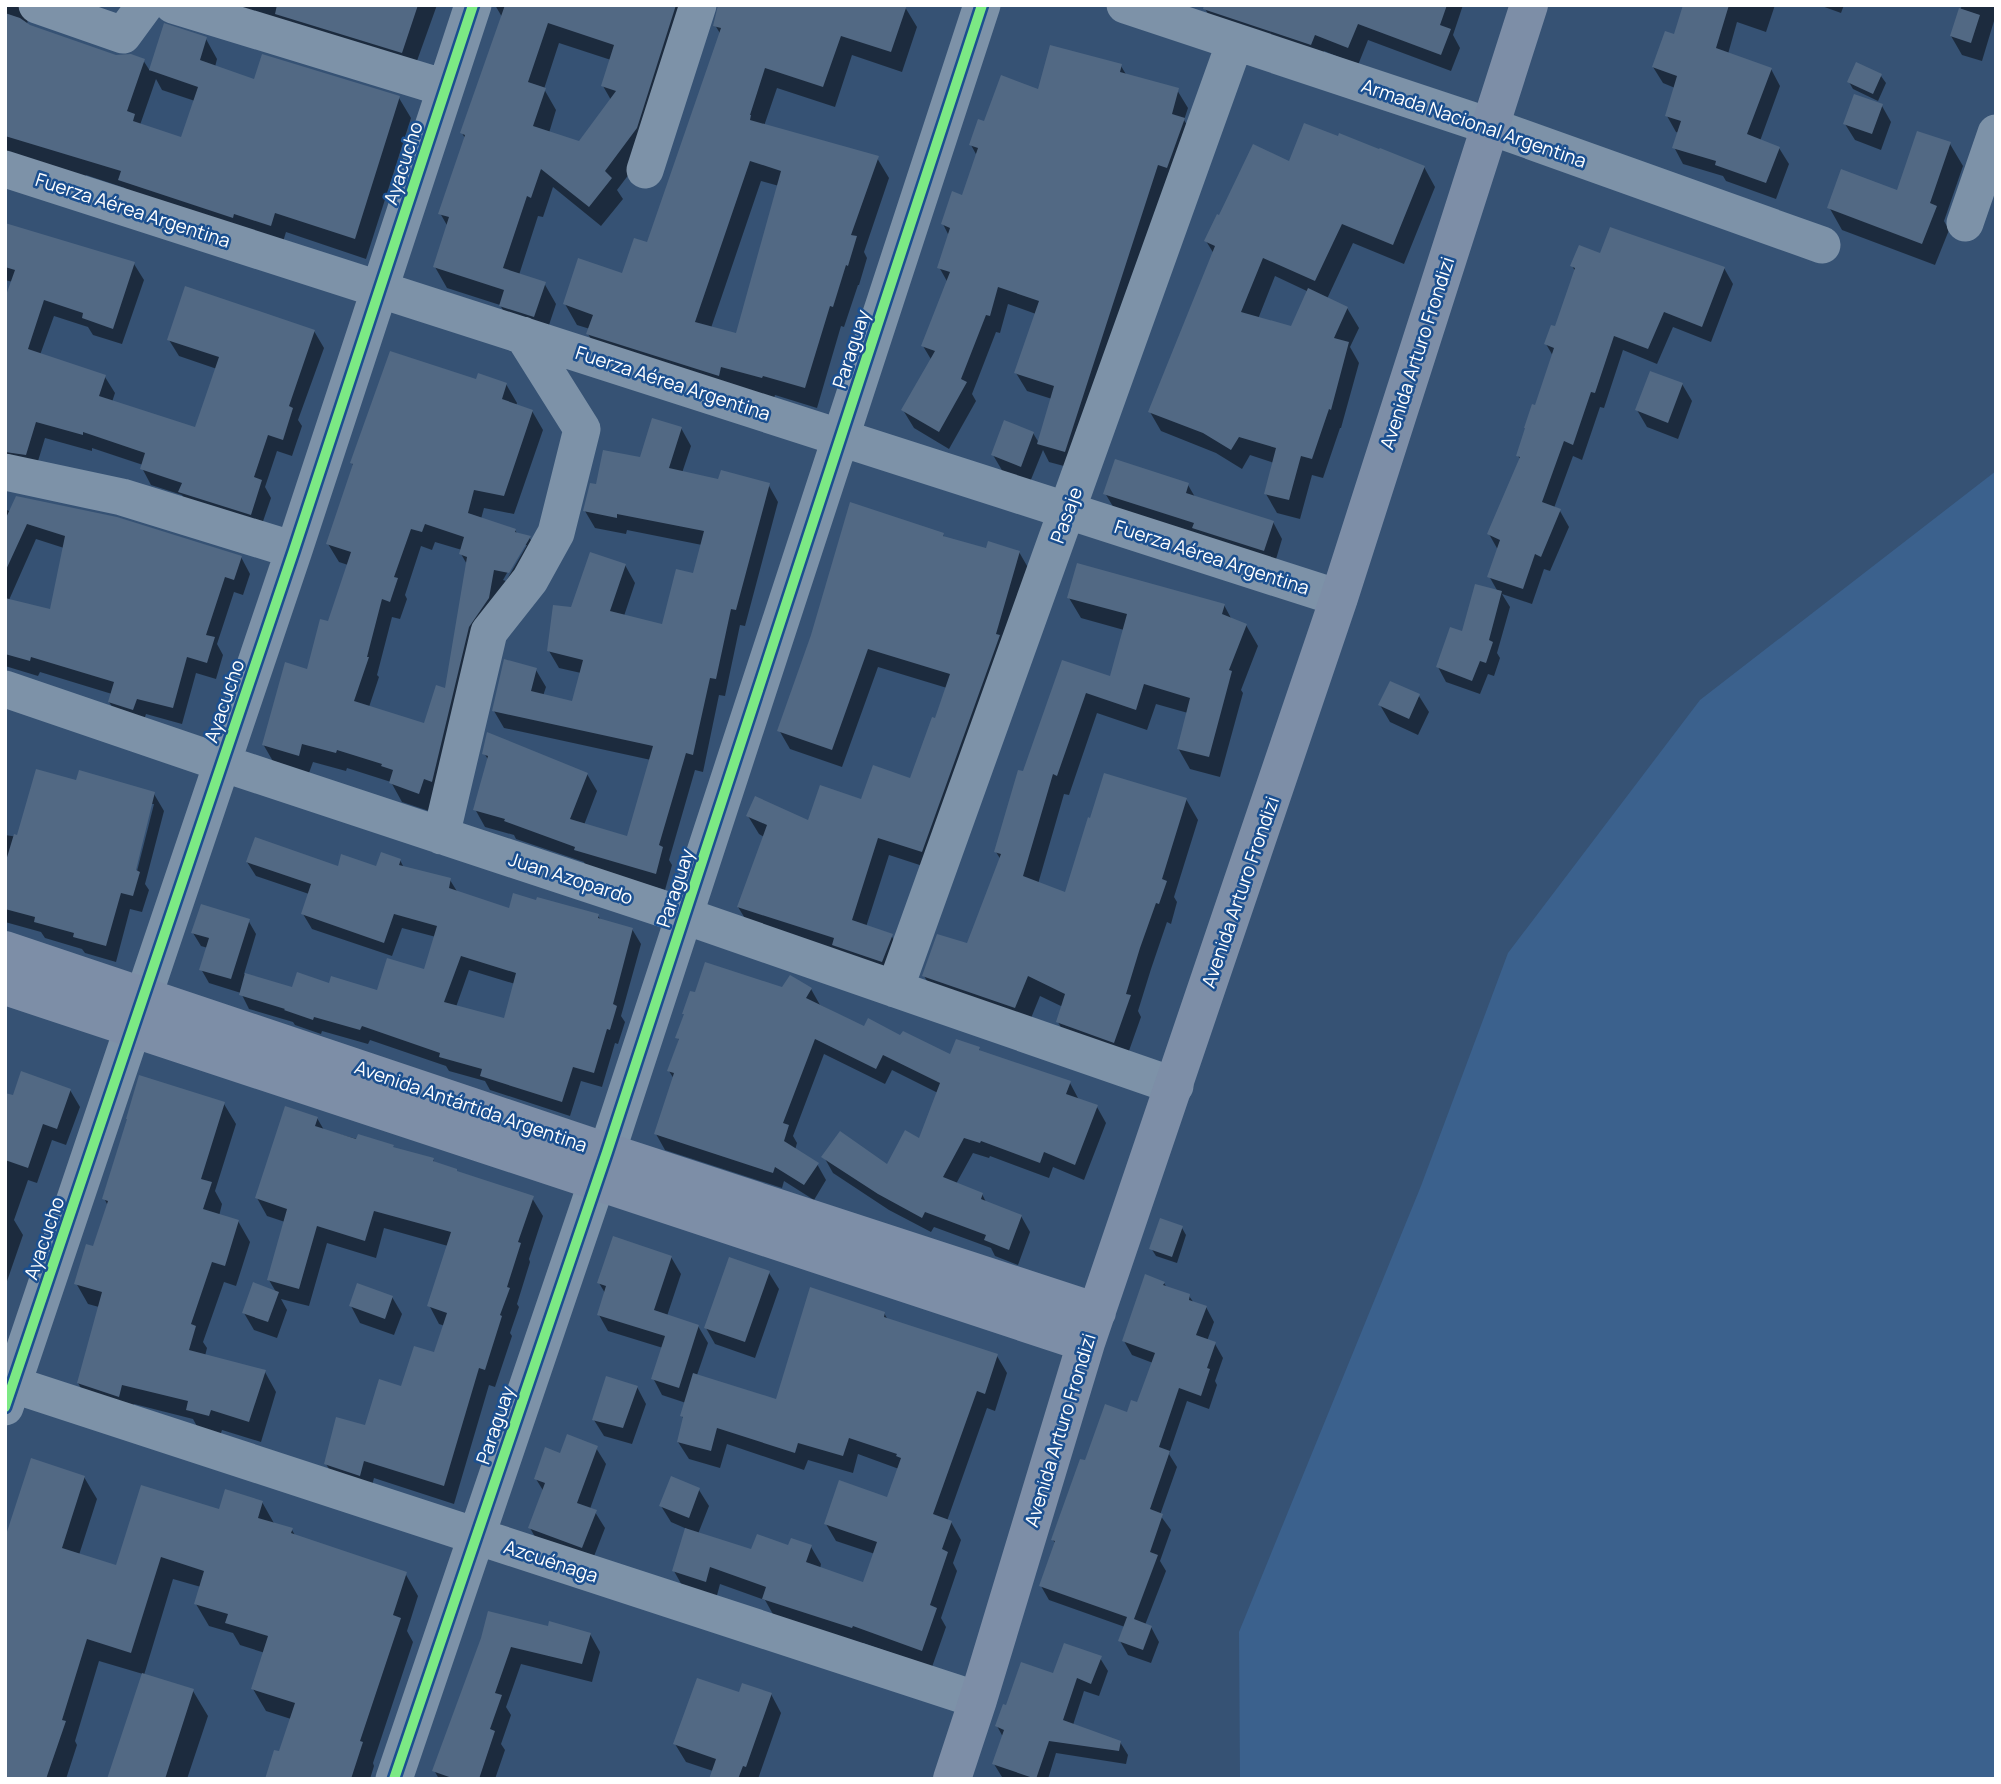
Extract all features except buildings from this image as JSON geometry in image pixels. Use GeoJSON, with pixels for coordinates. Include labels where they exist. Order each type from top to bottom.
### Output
{"type":"FeatureCollection","features":[{"type":"Feature","properties":{"kind":"main road","name":"Avenida Arturo Frondizi"},"geometry":{"type":"LineString","coordinates":[[952,1779],[1091,1328],[1339,598],[1529,5]]}},
{"type":"Feature","properties":{"kind":"main road","name":"Avenida Antártida Argentina"},"geometry":{"type":"LineString","coordinates":[[5,950],[139,1013]]}},
{"type":"Feature","properties":{"kind":"main road","name":"Avenida Antártida Argentina"},"geometry":{"type":"LineString","coordinates":[[5,986],[139,1013],[1091,1328]]}},
{"type":"Feature","properties":{"kind":"street"},"geometry":{"type":"LineString","coordinates":[[37,5],[123,35],[145,5]]}},
{"type":"Feature","properties":{"kind":"street"},"geometry":{"type":"LineString","coordinates":[[173,5],[445,88]]}},
{"type":"Feature","properties":{"kind":"street","name":"Ayacucho"},"geometry":{"type":"LineString","coordinates":[[8,1391],[139,1013],[473,5]]}},
{"type":"Feature","properties":{"kind":"street"},"geometry":{"type":"LineString","coordinates":[[645,170],[698,5]]}},
{"type":"Feature","properties":{"kind":"street","name":"Paraguay"},"geometry":{"type":"LineString","coordinates":[[394,1779],[603,1166],[982,5]]}},
{"type":"Feature","properties":{"kind":"street","name":"Armada Nacional Argentina"},"geometry":{"type":"LineString","coordinates":[[1125,5],[1489,126],[1822,245]]}},
{"type":"Feature","properties":{"kind":"street","name":"Pasaje"},"geometry":{"type":"LineString","coordinates":[[895,989],[1234,42]]}},
{"type":"Feature","properties":{"kind":"street"},"geometry":{"type":"LineString","coordinates":[[1965,223],[1996,133]]}},
{"type":"Feature","properties":{"kind":"street","name":"Fuerza Aérea Argentina"},"geometry":{"type":"LineString","coordinates":[[5,169],[1339,598]]}},
{"type":"Feature","properties":{"kind":"street"},"geometry":{"type":"LineString","coordinates":[[441,836],[489,632],[530,580],[556,533],[582,429],[523,335]]}},
{"type":"Feature","properties":{"kind":"street"},"geometry":{"type":"LineString","coordinates":[[5,472],[122,497],[294,550]]}},
{"type":"Feature","properties":{"kind":"street","name":"Juan Azopardo"},"geometry":{"type":"LineString","coordinates":[[5,689],[685,916],[1175,1086]]}},
{"type":"Feature","properties":{"kind":"street","name":"Azcuénaga"},"geometry":{"type":"LineString","coordinates":[[8,1391],[475,1537],[978,1700]]}},
{"type":"Feature","properties":{"kind":"water"},"geometry":{"type":"Polygon","coordinates":[[[1996,471],[1996,1779],[1240,1779],[1239,1632],[1421,1186],[1508,953],[1700,700],[1996,471]]]}},
{"type":"Feature","properties":{"kind":"cycle path"},"geometry":{"type":"LineString","coordinates":[[5,1407],[294,550],[473,5]]}},
{"type":"Feature","properties":{"kind":"cycle path"},"geometry":{"type":"LineString","coordinates":[[394,1779],[607,1152],[982,5]]}}]}
